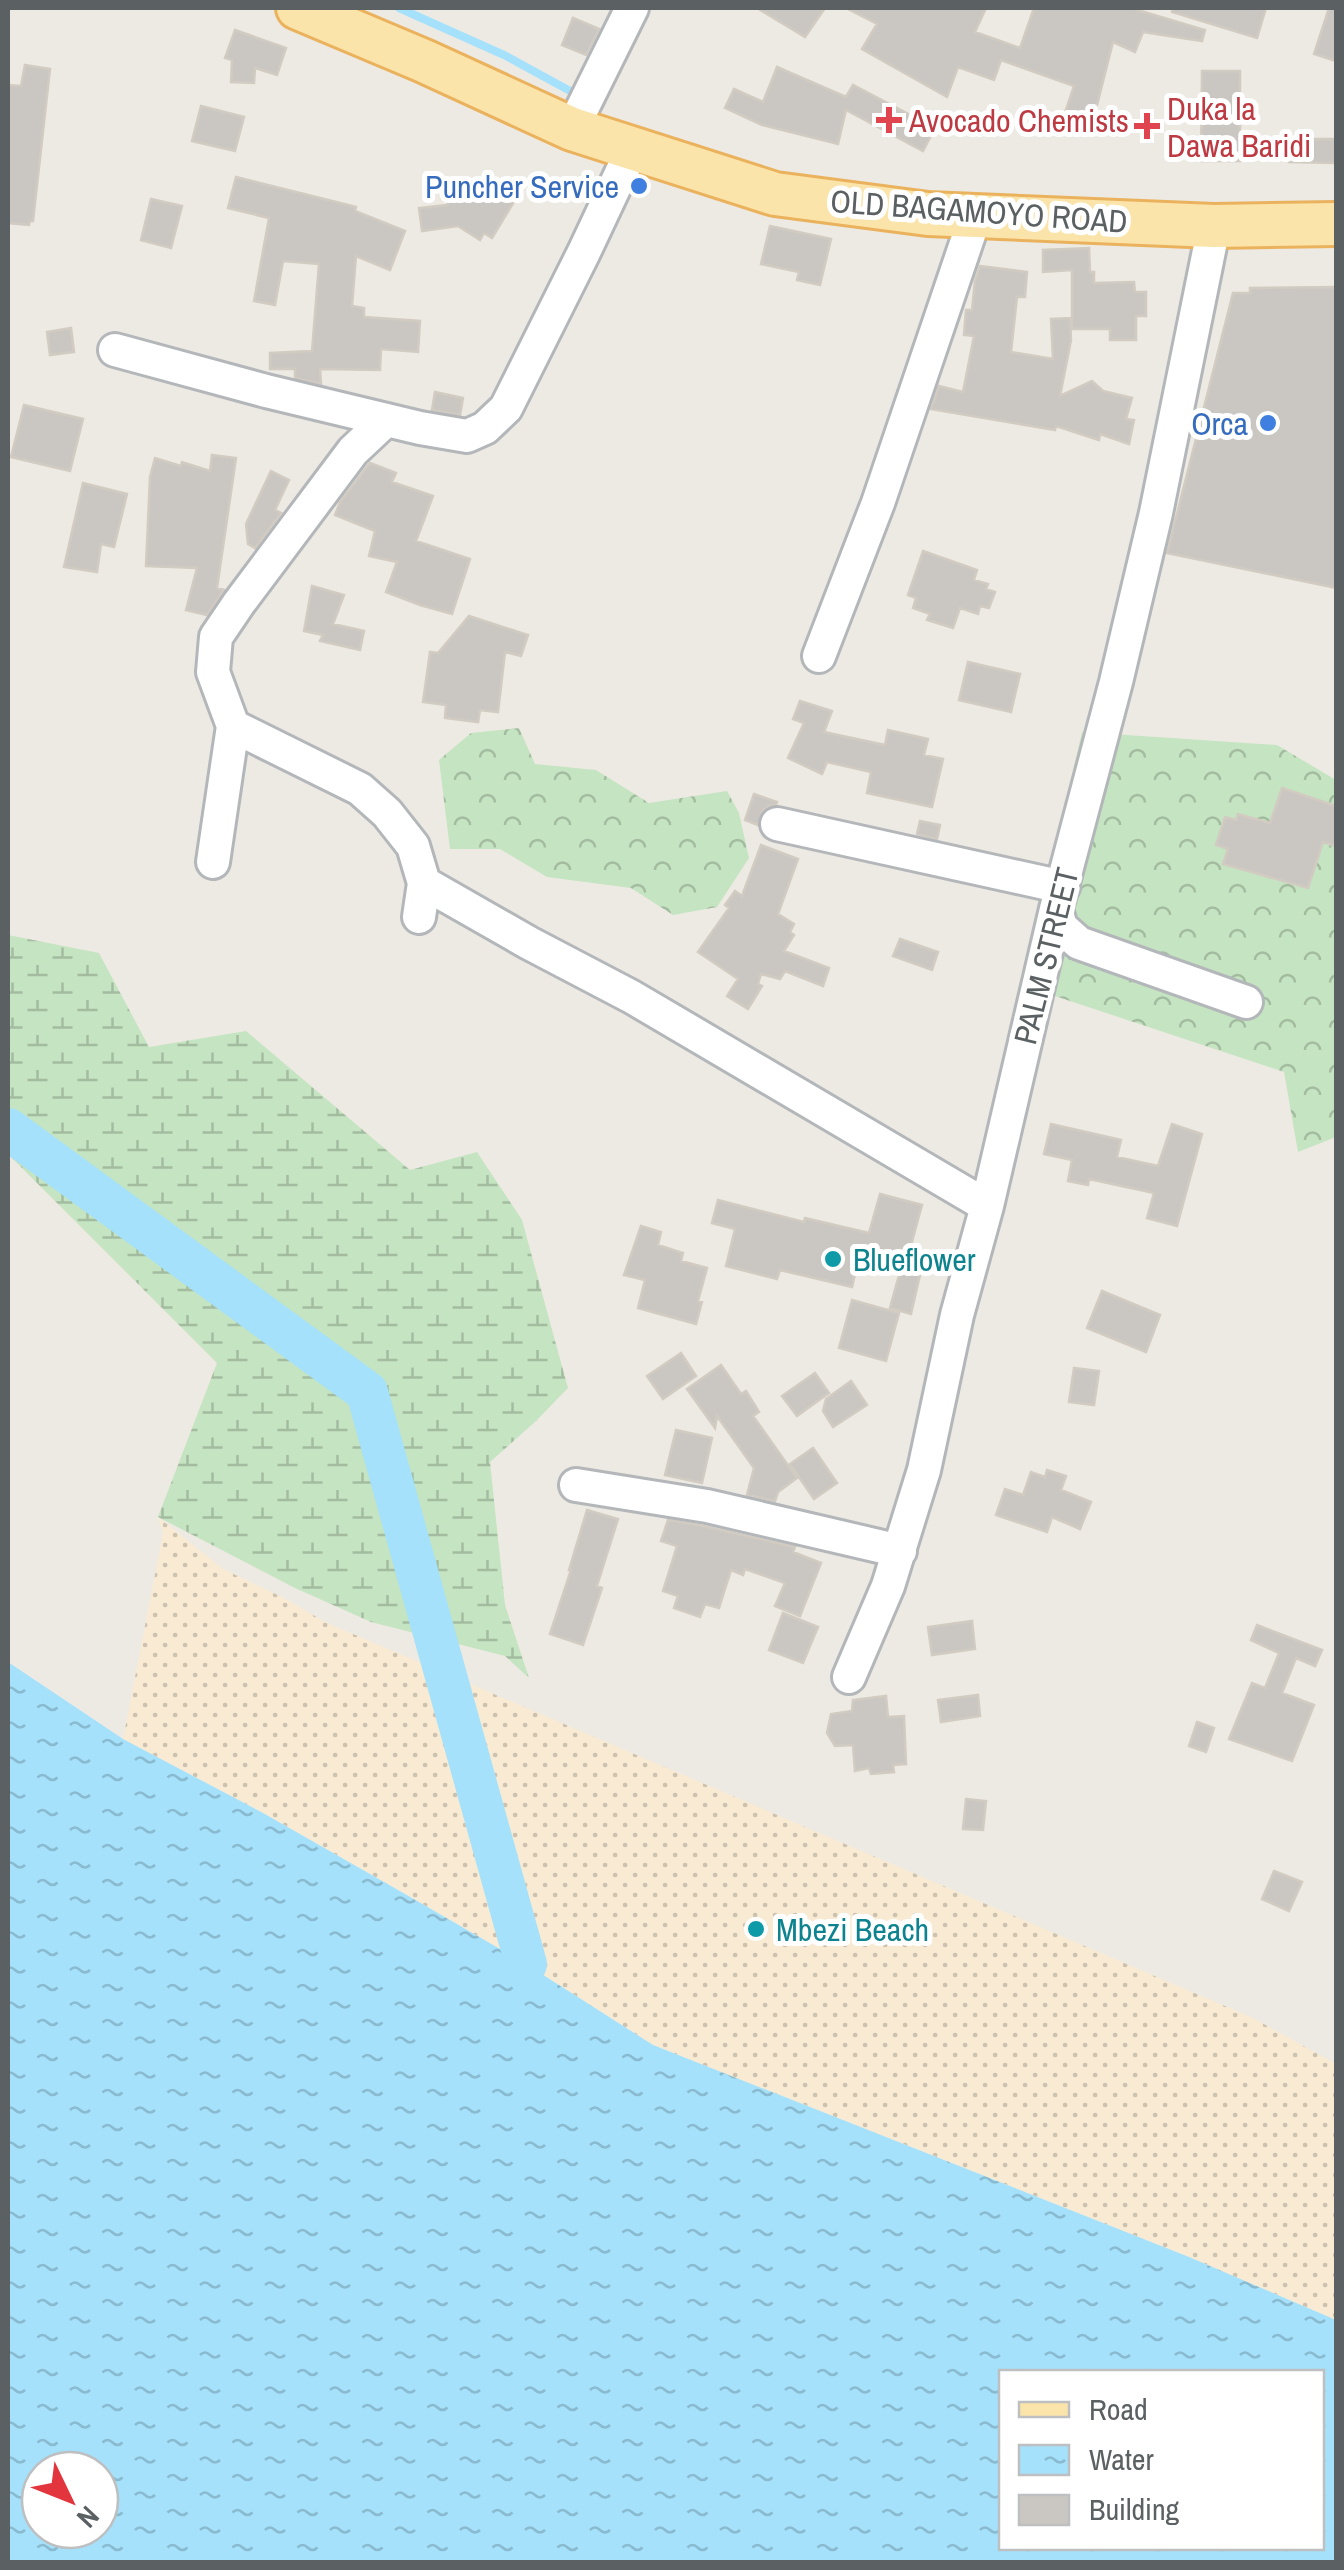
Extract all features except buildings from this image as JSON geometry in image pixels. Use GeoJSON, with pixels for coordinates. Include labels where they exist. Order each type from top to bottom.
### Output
{"type":"FeatureCollection","features":[{"type":"Feature","properties":{"kind":"main road","name":"OLD BAGAMOYO ROAD"},"geometry":{"type":"LineString","coordinates":[[298,8],[572,129],[775,194],[975,217],[1214,226],[1336,224]]}},
{"type":"Feature","properties":{"kind":"street"},"geometry":{"type":"LineString","coordinates":[[572,129],[632,8]]}},
{"type":"Feature","properties":{"kind":"street"},"geometry":{"type":"LineString","coordinates":[[115,350],[266,391],[467,436],[484,428],[506,408],[632,150]]}},
{"type":"Feature","properties":{"kind":"street"},"geometry":{"type":"LineString","coordinates":[[819,656],[878,504],[975,217]]}},
{"type":"Feature","properties":{"kind":"street","name":"PALM STREET"},"geometry":{"type":"LineString","coordinates":[[849,1677],[888,1586],[924,1470],[958,1316],[1152,532],[1214,226]]}},
{"type":"Feature","properties":{"kind":"street"},"geometry":{"type":"LineString","coordinates":[[213,862],[233,726],[212,672],[216,637],[353,451],[386,420]]}},
{"type":"Feature","properties":{"kind":"street"},"geometry":{"type":"LineString","coordinates":[[233,726],[360,789],[387,812],[412,846],[424,883],[419,917]]}},
{"type":"Feature","properties":{"kind":"street"},"geometry":{"type":"LineString","coordinates":[[778,824],[1060,898],[1061,927],[1079,943],[1246,1002]]}},
{"type":"Feature","properties":{"kind":"street"},"geometry":{"type":"LineString","coordinates":[[424,883],[664,1016],[988,1206]]}},
{"type":"Feature","properties":{"kind":"street"},"geometry":{"type":"LineString","coordinates":[[576,1485],[707,1506],[900,1551]]}},
{"type":"Feature","properties":{"kind":"green space"},"geometry":{"type":"Polygon","coordinates":[[[519,728],[535,764],[596,770],[649,803],[727,791],[739,813],[749,858],[717,907],[673,915],[631,888],[547,877],[500,849],[450,849],[439,760],[471,733],[519,728]]]}},
{"type":"Feature","properties":{"kind":"green space"},"geometry":{"type":"Polygon","coordinates":[[[1082,732],[1277,745],[1336,780],[1336,1137],[1298,1152],[1284,1072],[1049,994],[1037,926],[1082,732]]]}},
{"type":"Feature","properties":{"kind":"green space"},"geometry":{"type":"Polygon","coordinates":[[[8,935],[99,953],[149,1047],[246,1031],[410,1170],[477,1152],[522,1220],[568,1388],[490,1462],[505,1605],[529,1678],[505,1656],[371,1622],[295,1588],[158,1517],[217,1363],[8,1154],[8,935]]]}},
{"type":"Feature","properties":{"kind":"sand","name":"Mbezi Beach"},"geometry":{"type":"Polygon","coordinates":[[[158,1517],[223,1569],[325,1622],[1253,2018],[1336,2064],[1336,2320],[1189,2257],[653,2045],[526,1964],[405,1894],[123,1739],[163,1533],[158,1517]]]}},
{"type":"Feature","properties":{"kind":"water"},"geometry":{"type":"Polygon","coordinates":[[[8,1662],[123,1739],[405,1894],[526,1964],[653,2045],[1189,2257],[1336,2320],[1336,2562],[8,2562],[8,1662]]]}},
{"type":"Feature","properties":{"kind":"waterway"},"geometry":{"type":"LineString","coordinates":[[399,8],[504,55],[572,92]]}},
{"type":"Feature","properties":{"kind":"waterway"},"geometry":{"type":"LineString","coordinates":[[8,1129],[367,1392],[526,1964]]}},
{"type":"Feature","properties":{"kind":"place","name":"Avocado Chemists"},"geometry":{"type":"Point","coordinates":[889,120]}},
{"type":"Feature","properties":{"kind":"place","name":"Duka la Dawa Baridi"},"geometry":{"type":"Point","coordinates":[1147,126]}},
{"type":"Feature","properties":{"kind":"place","name":"Puncher Service"},"geometry":{"type":"Point","coordinates":[639,186]}},
{"type":"Feature","properties":{"kind":"place","name":"Orca"},"geometry":{"type":"Point","coordinates":[1268,423]}},
{"type":"Feature","properties":{"kind":"place","name":"Blueflower"},"geometry":{"type":"Point","coordinates":[833,1259]}},
{"type":"Feature","properties":{"kind":"place","name":"Mbezi Beach"},"geometry":{"type":"Point","coordinates":[756,1929]}}]}
